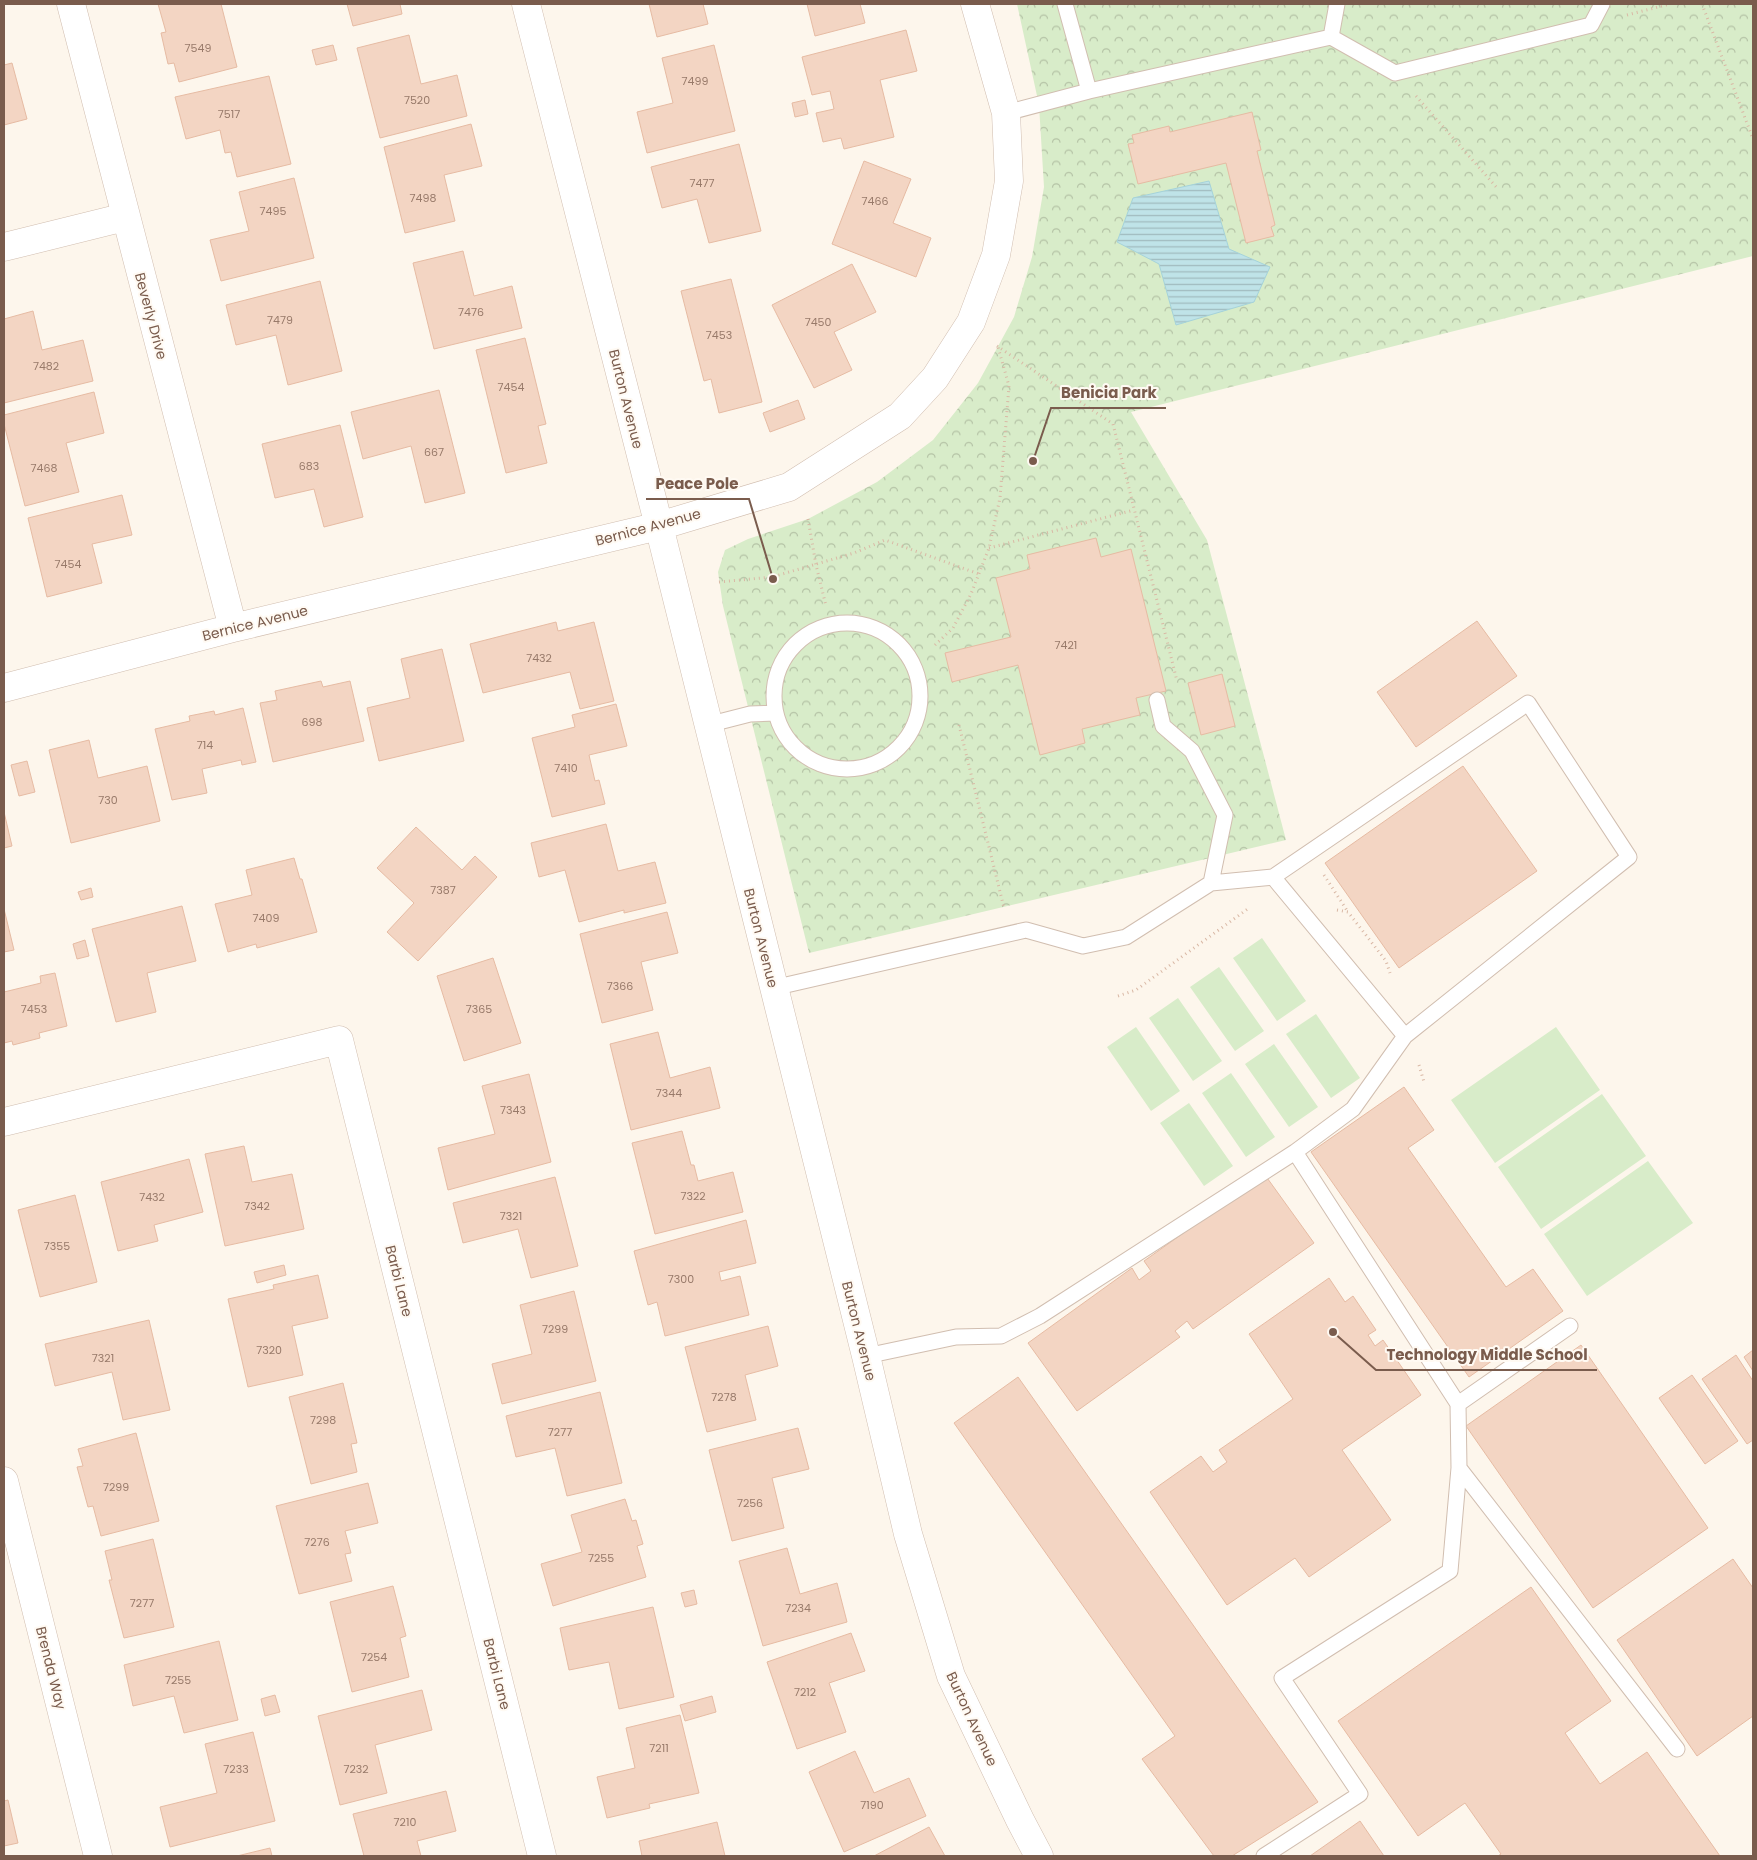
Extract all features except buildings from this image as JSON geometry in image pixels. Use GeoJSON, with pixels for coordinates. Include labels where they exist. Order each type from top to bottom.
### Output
{"type":"FeatureCollection","features":[{"type":"Feature","properties":{"kind":"street","name":"Beverly Drive"},"geometry":{"type":"LineString","coordinates":[[71,4],[233,628]]}},
{"type":"Feature","properties":{"kind":"street","name":"Burton Avenue"},"geometry":{"type":"LineString","coordinates":[[526,4],[659,526],[866,1356],[908,1534],[951,1676],[1020,1820],[1040,1856]]}},
{"type":"Feature","properties":{"kind":"street","name":"Bernice Avenue"},"geometry":{"type":"LineString","coordinates":[[4,688],[233,628],[659,526],[789,487],[900,416],[935,378],[971,322],[996,254],[1010,181],[1006,113],[975,4]]}},
{"type":"Feature","properties":{"kind":"street"},"geometry":{"type":"LineString","coordinates":[[4,247],[125,217]]}},
{"type":"Feature","properties":{"kind":"street","name":"Barbi Lane"},"geometry":{"type":"LineString","coordinates":[[4,1122],[339,1040],[542,1856]]}},
{"type":"Feature","properties":{"kind":"street","name":"Brenda Way"},"geometry":{"type":"LineString","coordinates":[[4,1481],[98,1856]]}},
{"type":"Feature","properties":{"kind":"lane"},"geometry":{"type":"LineString","coordinates":[[1065,4],[1089,91]]}},
{"type":"Feature","properties":{"kind":"lane"},"geometry":{"type":"LineString","coordinates":[[1331,37],[1337,4]]}},
{"type":"Feature","properties":{"kind":"lane"},"geometry":{"type":"LineString","coordinates":[[1006,113],[1089,91],[1331,37],[1395,73],[1591,25],[1602,4]]}},
{"type":"Feature","properties":{"kind":"lane"},"geometry":{"type":"LineString","coordinates":[[839,622],[864,624],[887,634],[906,651],[917,672],[921,695],[917,718],[906,739],[889,756],[867,766],[844,769],[820,764],[800,752],[784,734],[775,712],[773,688],[780,664],[795,643],[815,629],[839,622]]}},
{"type":"Feature","properties":{"kind":"lane"},"geometry":{"type":"LineString","coordinates":[[1157,700],[1163,726],[1192,751],[1224,815],[1211,882]]}},
{"type":"Feature","properties":{"kind":"lane"},"geometry":{"type":"LineString","coordinates":[[773,988],[1026,930],[1083,946],[1126,937],[1211,882],[1273,877],[1528,703],[1630,857],[1407,1034],[1353,1109],[1296,1152],[1040,1316],[1001,1336],[956,1336],[866,1356]]}},
{"type":"Feature","properties":{"kind":"lane"},"geometry":{"type":"LineString","coordinates":[[708,725],[750,714],[775,712]]}},
{"type":"Feature","properties":{"kind":"lane"},"geometry":{"type":"LineString","coordinates":[[1273,877],[1407,1034]]}},
{"type":"Feature","properties":{"kind":"lane"},"geometry":{"type":"LineString","coordinates":[[1264,1856],[1360,1794],[1282,1678],[1450,1571],[1459,1468],[1458,1404],[1296,1152]]}},
{"type":"Feature","properties":{"kind":"lane"},"geometry":{"type":"LineString","coordinates":[[1458,1404],[1570,1326]]}},
{"type":"Feature","properties":{"kind":"lane"},"geometry":{"type":"LineString","coordinates":[[1459,1468],[1678,1749]]}},
{"type":"Feature","properties":{"kind":"path"},"geometry":{"type":"LineString","coordinates":[[1591,25],[1670,4]]}},
{"type":"Feature","properties":{"kind":"path"},"geometry":{"type":"LineString","coordinates":[[1702,4],[1753,139]]}},
{"type":"Feature","properties":{"kind":"path"},"geometry":{"type":"LineString","coordinates":[[1395,73],[1498,189]]}},
{"type":"Feature","properties":{"kind":"path"},"geometry":{"type":"LineString","coordinates":[[936,645],[953,628],[972,594],[989,548],[1000,498],[1008,386],[997,346],[1113,424],[1179,688]]}},
{"type":"Feature","properties":{"kind":"path"},"geometry":{"type":"LineString","coordinates":[[989,548],[1134,510]]}},
{"type":"Feature","properties":{"kind":"path"},"geometry":{"type":"LineString","coordinates":[[808,519],[826,606]]}},
{"type":"Feature","properties":{"kind":"path"},"geometry":{"type":"LineString","coordinates":[[719,582],[772,577],[854,553],[885,540],[979,574]]}},
{"type":"Feature","properties":{"kind":"path"},"geometry":{"type":"LineString","coordinates":[[959,725],[1005,910]]}},
{"type":"Feature","properties":{"kind":"path"},"geometry":{"type":"LineString","coordinates":[[1118,996],[1136,990],[1261,899],[1348,912],[1386,961],[1392,979]]}},
{"type":"Feature","properties":{"kind":"path"},"geometry":{"type":"LineString","coordinates":[[1407,1034],[1424,1082]]}},
{"type":"Feature","properties":{"kind":"green space"},"geometry":{"type":"Polygon","coordinates":[[[1017,4],[1753,4],[1753,256],[1131,412],[1207,540],[1286,840],[809,953],[723,606],[718,572],[725,550],[748,539],[808,519],[877,482],[933,440],[978,383],[1014,317],[1032,257],[1044,187],[1039,105],[1017,4]]]}},
{"type":"Feature","properties":{"kind":"green space"},"geometry":{"type":"Polygon","coordinates":[[[1262,938],[1306,1001],[1277,1021],[1233,958],[1262,938]]]}},
{"type":"Feature","properties":{"kind":"green space"},"geometry":{"type":"Polygon","coordinates":[[[1219,967],[1264,1031],[1235,1051],[1190,987],[1219,967]]]}},
{"type":"Feature","properties":{"kind":"green space"},"geometry":{"type":"Polygon","coordinates":[[[1178,998],[1222,1061],[1193,1081],[1149,1018],[1178,998]]]}},
{"type":"Feature","properties":{"kind":"green space"},"geometry":{"type":"Polygon","coordinates":[[[1316,1014],[1360,1078],[1331,1098],[1286,1034],[1316,1014]]]}},
{"type":"Feature","properties":{"kind":"green space"},"geometry":{"type":"Polygon","coordinates":[[[1136,1027],[1180,1091],[1151,1111],[1107,1047],[1136,1027]]]}},
{"type":"Feature","properties":{"kind":"green space"},"geometry":{"type":"Polygon","coordinates":[[[1556,1027],[1600,1090],[1495,1163],[1451,1100],[1556,1027]]]}},
{"type":"Feature","properties":{"kind":"green space"},"geometry":{"type":"Polygon","coordinates":[[[1274,1044],[1318,1107],[1289,1127],[1245,1064],[1274,1044]]]}},
{"type":"Feature","properties":{"kind":"green space"},"geometry":{"type":"Polygon","coordinates":[[[1231,1073],[1275,1137],[1246,1157],[1202,1093],[1231,1073]]]}},
{"type":"Feature","properties":{"kind":"green space"},"geometry":{"type":"Polygon","coordinates":[[[1602,1094],[1646,1156],[1541,1229],[1498,1167],[1602,1094]]]}},
{"type":"Feature","properties":{"kind":"green space"},"geometry":{"type":"Polygon","coordinates":[[[1189,1103],[1233,1166],[1204,1186],[1160,1123],[1189,1103]]]}},
{"type":"Feature","properties":{"kind":"green space"},"geometry":{"type":"Polygon","coordinates":[[[1648,1161],[1693,1223],[1587,1296],[1544,1234],[1648,1161]]]}},
{"type":"Feature","properties":{"kind":"water"},"geometry":{"type":"Polygon","coordinates":[[[1209,181],[1229,249],[1270,267],[1254,302],[1176,325],[1159,264],[1117,242],[1133,198],[1209,181]]]}},
{"type":"Feature","properties":{"kind":"place","name":"Benicia Park"},"geometry":{"type":"Point","coordinates":[1033,461]}},
{"type":"Feature","properties":{"kind":"place","name":"Peace Pole"},"geometry":{"type":"Point","coordinates":[773,579]}},
{"type":"Feature","properties":{"kind":"place","name":"Technology Middle School"},"geometry":{"type":"Point","coordinates":[1333,1332]}}]}
